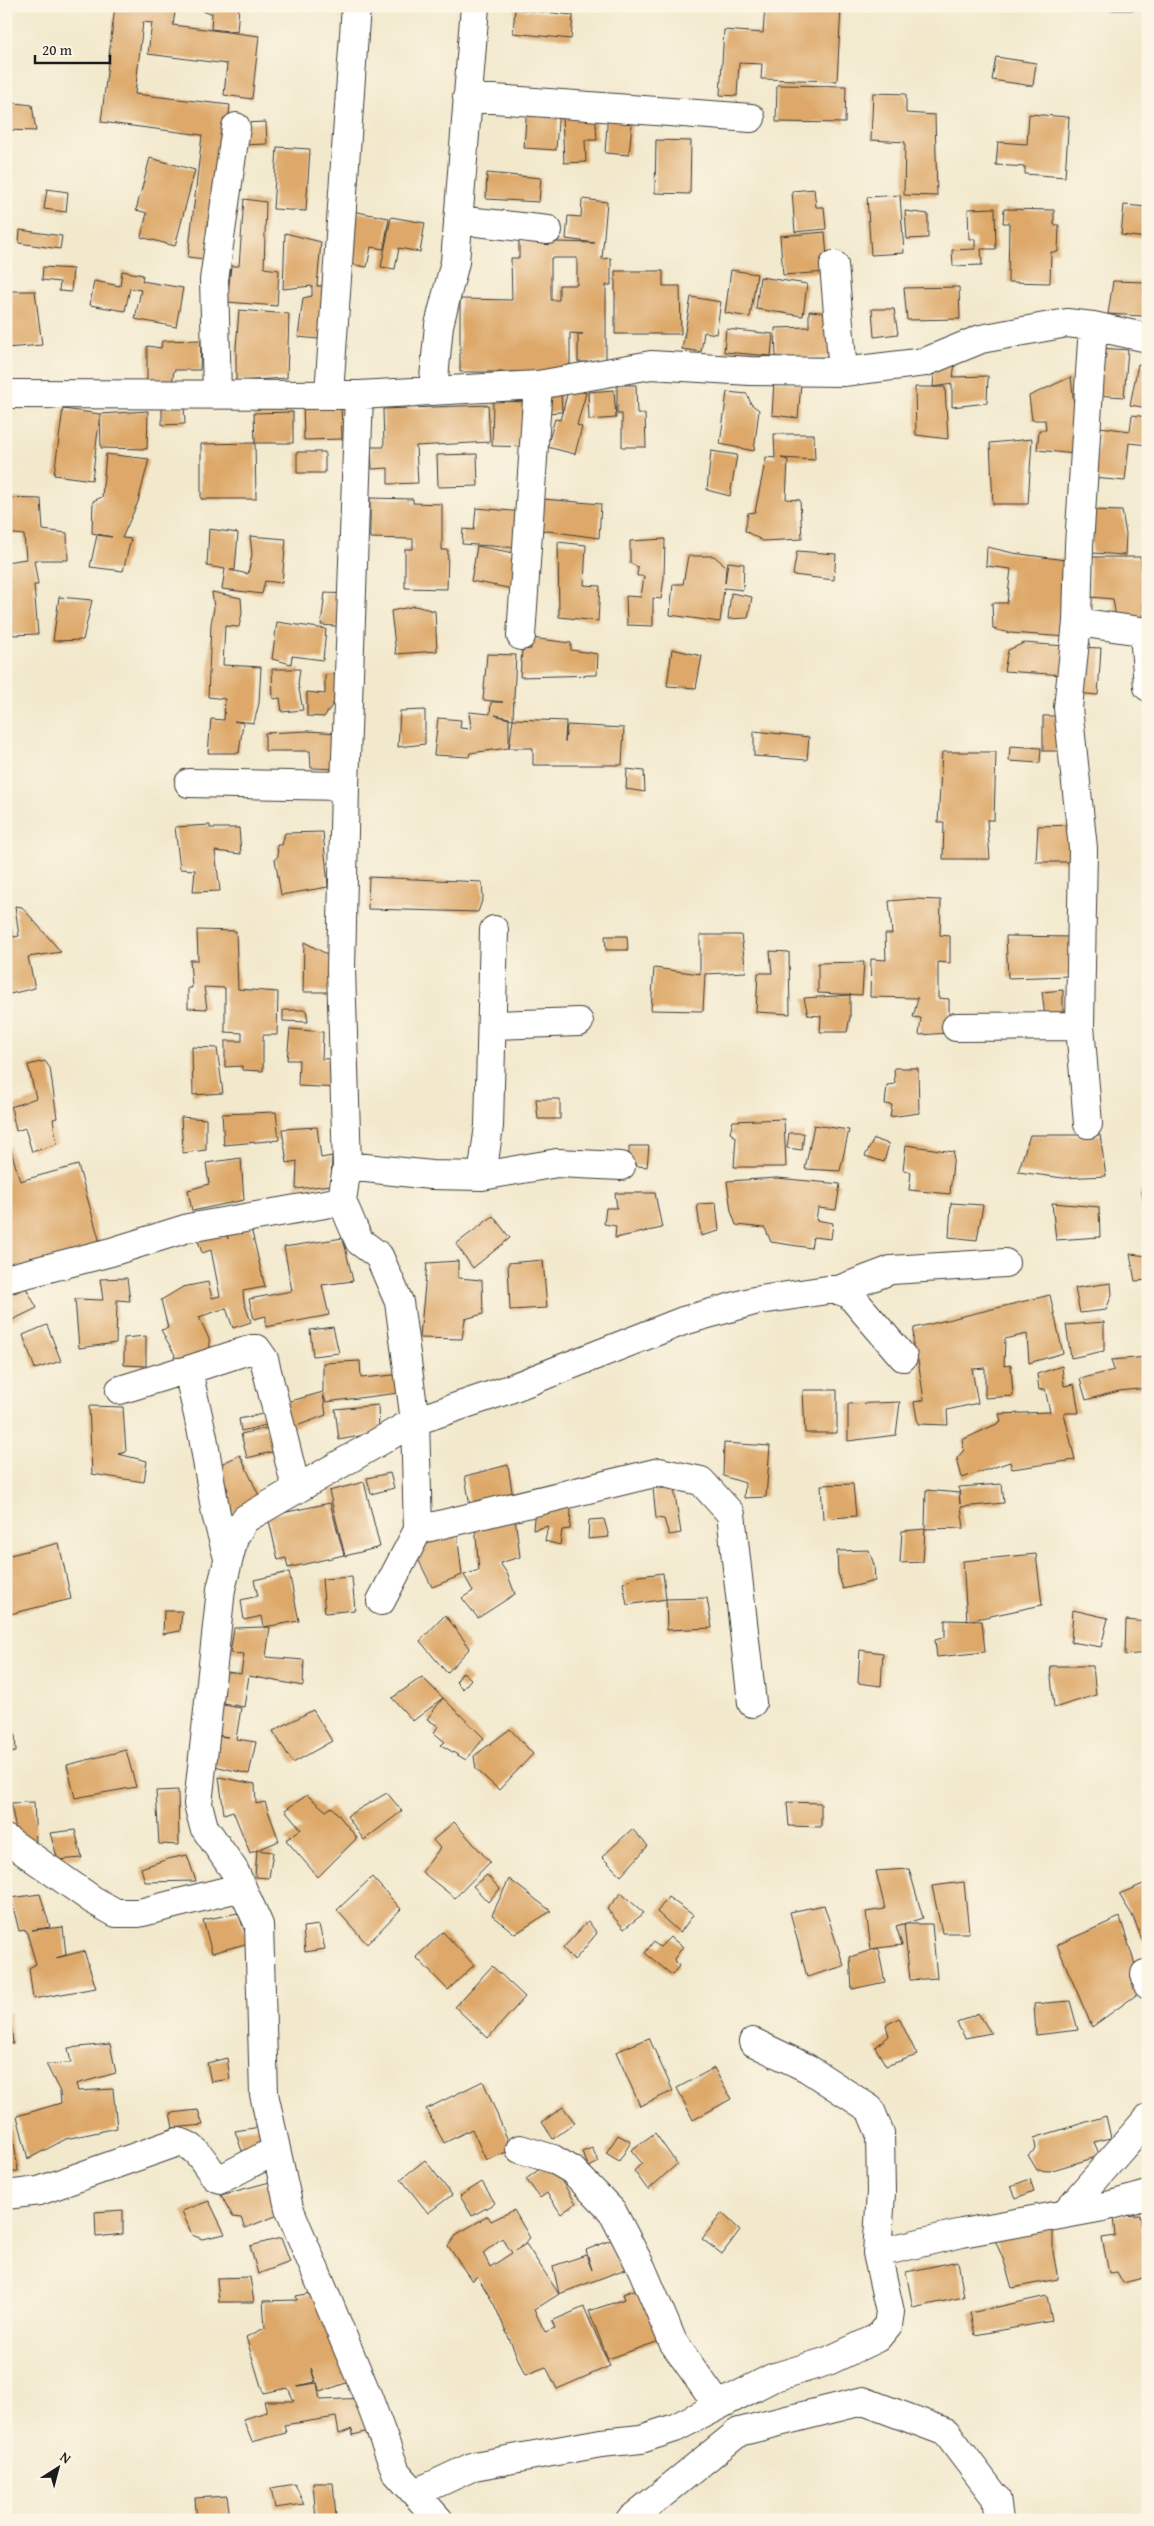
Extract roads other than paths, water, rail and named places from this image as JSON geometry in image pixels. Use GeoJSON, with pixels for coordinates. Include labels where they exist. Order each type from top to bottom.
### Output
{"type":"FeatureCollection","features":[{"type":"Feature","properties":{"kind":"street"},"geometry":{"type":"LineString","coordinates":[[329,393],[356,6]]}},
{"type":"Feature","properties":{"kind":"street"},"geometry":{"type":"LineString","coordinates":[[433,389],[439,325],[455,262],[475,6]]}},
{"type":"Feature","properties":{"kind":"street"},"geometry":{"type":"LineString","coordinates":[[467,97],[751,118]]}},
{"type":"Feature","properties":{"kind":"street"},"geometry":{"type":"LineString","coordinates":[[217,393],[214,280],[236,127]]}},
{"type":"Feature","properties":{"kind":"street"},"geometry":{"type":"LineString","coordinates":[[458,220],[548,230]]}},
{"type":"Feature","properties":{"kind":"street"},"geometry":{"type":"LineString","coordinates":[[834,265],[843,372]]}},
{"type":"Feature","properties":{"kind":"street"},"geometry":{"type":"LineString","coordinates":[[6,394],[329,393],[359,395],[433,389],[538,385],[651,365],[750,371],[843,372],[925,362],[981,340],[1067,323],[1092,326],[1148,338]]}},
{"type":"Feature","properties":{"kind":"street"},"geometry":{"type":"LineString","coordinates":[[1088,1124],[1080,1026],[1083,848],[1068,708],[1077,622],[1092,326]]}},
{"type":"Feature","properties":{"kind":"street"},"geometry":{"type":"LineString","coordinates":[[521,636],[538,385]]}},
{"type":"Feature","properties":{"kind":"street"},"geometry":{"type":"LineString","coordinates":[[359,395],[345,786],[341,969],[347,1166],[342,1200],[359,1241],[379,1256],[399,1302],[415,1421],[418,1530],[381,1600]]}},
{"type":"Feature","properties":{"kind":"street"},"geometry":{"type":"LineString","coordinates":[[1077,622],[1146,632],[1148,687]]}},
{"type":"Feature","properties":{"kind":"street"},"geometry":{"type":"LineString","coordinates":[[189,783],[345,786]]}},
{"type":"Feature","properties":{"kind":"street"},"geometry":{"type":"LineString","coordinates":[[482,1176],[489,1126],[494,930]]}},
{"type":"Feature","properties":{"kind":"street"},"geometry":{"type":"LineString","coordinates":[[492,1025],[579,1022]]}},
{"type":"Feature","properties":{"kind":"street"},"geometry":{"type":"LineString","coordinates":[[956,1027],[1080,1026]]}},
{"type":"Feature","properties":{"kind":"street"},"geometry":{"type":"LineString","coordinates":[[347,1166],[431,1175],[482,1176],[558,1163],[620,1166]]}},
{"type":"Feature","properties":{"kind":"street"},"geometry":{"type":"LineString","coordinates":[[6,1279],[111,1252],[188,1228],[342,1200]]}},
{"type":"Feature","properties":{"kind":"street"},"geometry":{"type":"LineString","coordinates":[[439,2520],[396,2472],[368,2396],[289,2208],[264,2094],[259,1925],[234,1870],[204,1827],[198,1804],[221,1589],[234,1538],[245,1519],[415,1421],[507,1390],[683,1321],[754,1301],[838,1290],[891,1270],[1005,1263]]}},
{"type":"Feature","properties":{"kind":"street"},"geometry":{"type":"LineString","coordinates":[[838,1290],[849,1294],[903,1357]]}},
{"type":"Feature","properties":{"kind":"street"},"geometry":{"type":"LineString","coordinates":[[120,1390],[257,1349],[264,1359],[296,1488]]}},
{"type":"Feature","properties":{"kind":"street"},"geometry":{"type":"LineString","coordinates":[[182,1372],[190,1380],[203,1438],[217,1522],[228,1558]]}},
{"type":"Feature","properties":{"kind":"street"},"geometry":{"type":"LineString","coordinates":[[418,1530],[659,1472],[701,1481],[731,1514],[752,1703]]}},
{"type":"Feature","properties":{"kind":"street"},"geometry":{"type":"LineString","coordinates":[[6,1839],[93,1900],[116,1913],[139,1913],[242,1887]]}},
{"type":"Feature","properties":{"kind":"street"},"geometry":{"type":"LineString","coordinates":[[416,2493],[474,2466],[591,2444],[641,2439],[675,2428],[772,2378],[828,2361],[877,2338],[888,2325],[890,2312],[877,2253],[881,2193],[880,2133],[870,2109],[807,2068],[753,2042]]}},
{"type":"Feature","properties":{"kind":"street"},"geometry":{"type":"LineString","coordinates":[[1066,2212],[1148,2118]]}},
{"type":"Feature","properties":{"kind":"street"},"geometry":{"type":"LineString","coordinates":[[6,2195],[39,2191],[178,2142],[188,2144],[197,2152],[215,2177],[221,2179],[276,2150]]}},
{"type":"Feature","properties":{"kind":"street"},"geometry":{"type":"LineString","coordinates":[[520,2149],[553,2158],[572,2170],[612,2211],[642,2269],[673,2342],[718,2405]]}},
{"type":"Feature","properties":{"kind":"street"},"geometry":{"type":"LineString","coordinates":[[877,2253],[962,2232],[1066,2212],[1103,2207],[1148,2195]]}},
{"type":"Feature","properties":{"kind":"street"},"geometry":{"type":"LineString","coordinates":[[630,2520],[739,2432],[862,2401],[946,2432],[996,2498],[999,2520]]}}]}
